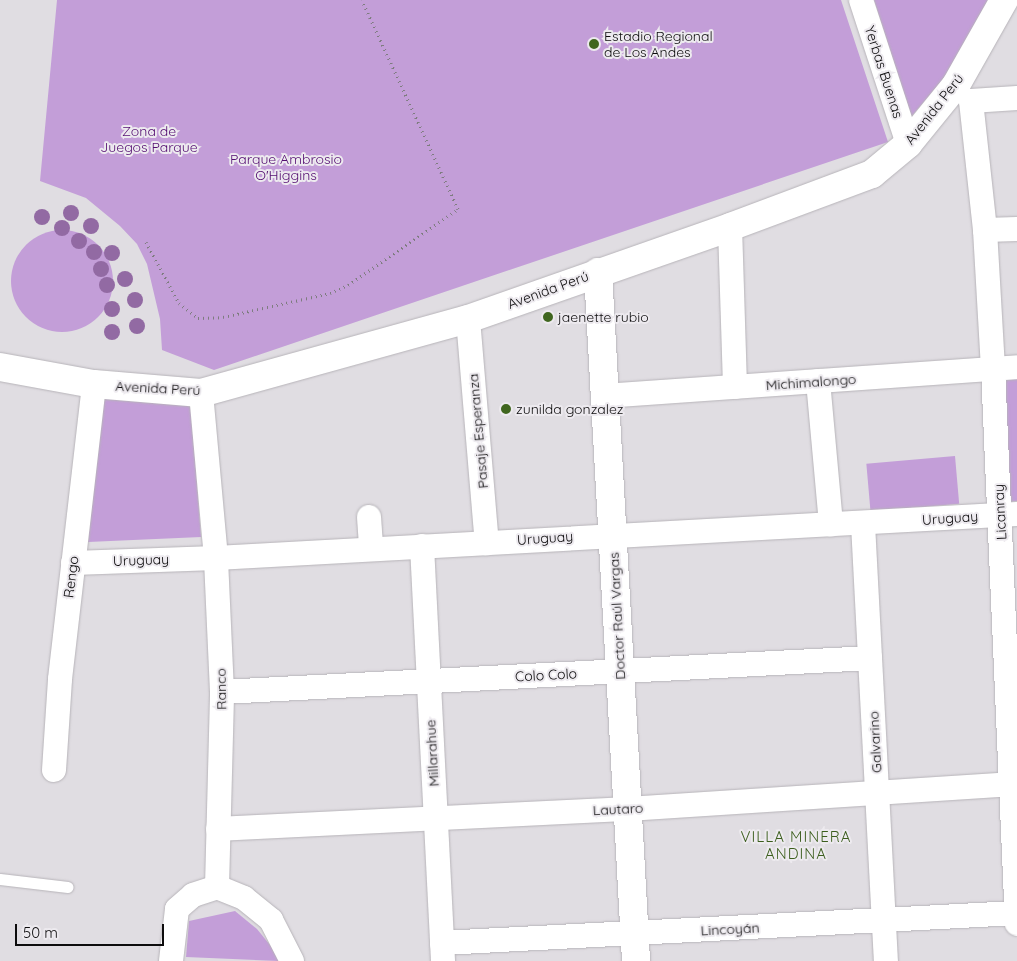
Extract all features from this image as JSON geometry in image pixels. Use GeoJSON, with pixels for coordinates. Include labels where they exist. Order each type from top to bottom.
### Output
{"type":"FeatureCollection","features":[{"type":"Feature","properties":{"kind":"street","name":"Yerbas Buenas"},"geometry":{"type":"LineString","coordinates":[[861,0],[908,144]]}},
{"type":"Feature","properties":{"kind":"street","name":"Avenida Perú"},"geometry":{"type":"LineString","coordinates":[[0,367],[94,384],[200,393],[468,318],[730,226],[872,174],[964,93],[1004,0]]}},
{"type":"Feature","properties":{"kind":"street"},"geometry":{"type":"LineString","coordinates":[[964,93],[1017,98]]}},
{"type":"Feature","properties":{"kind":"street","name":"Licanray"},"geometry":{"type":"LineString","coordinates":[[964,93],[985,230],[993,369],[1009,515],[1017,923]]}},
{"type":"Feature","properties":{"kind":"street"},"geometry":{"type":"LineString","coordinates":[[730,226],[735,387]]}},
{"type":"Feature","properties":{"kind":"street"},"geometry":{"type":"LineString","coordinates":[[985,230],[1017,229]]}},
{"type":"Feature","properties":{"kind":"street","name":"Doctor Raúl Vargas"},"geometry":{"type":"LineString","coordinates":[[598,272],[636,961]]}},
{"type":"Feature","properties":{"kind":"street","name":"Pasaje Esperanza"},"geometry":{"type":"LineString","coordinates":[[468,318],[487,542]]}},
{"type":"Feature","properties":{"kind":"street","name":"Michimalongo"},"geometry":{"type":"LineString","coordinates":[[605,396],[1017,367]]}},
{"type":"Feature","properties":{"kind":"street"},"geometry":{"type":"LineString","coordinates":[[818,381],[831,524]]}},
{"type":"Feature","properties":{"kind":"street","name":"Rengo"},"geometry":{"type":"LineString","coordinates":[[54,770],[60,679],[94,384]]}},
{"type":"Feature","properties":{"kind":"street","name":"Ranco"},"geometry":{"type":"LineString","coordinates":[[200,393],[216,558],[222,692],[217,887]]}},
{"type":"Feature","properties":{"kind":"street","name":"Uruguay"},"geometry":{"type":"LineString","coordinates":[[73,562],[216,558],[612,534],[863,524],[1009,515]]}},
{"type":"Feature","properties":{"kind":"street"},"geometry":{"type":"LineString","coordinates":[[369,517],[372,549]]}},
{"type":"Feature","properties":{"kind":"street","name":"Galvarino"},"geometry":{"type":"LineString","coordinates":[[863,524],[886,961]]}},
{"type":"Feature","properties":{"kind":"street","name":"Millarahue"},"geometry":{"type":"LineString","coordinates":[[422,546],[442,952]]}},
{"type":"Feature","properties":{"kind":"street","name":"Colo Colo"},"geometry":{"type":"LineString","coordinates":[[222,692],[870,658]]}},
{"type":"Feature","properties":{"kind":"street","name":"Lautaro"},"geometry":{"type":"LineString","coordinates":[[218,828],[628,809],[1015,784]]}},
{"type":"Feature","properties":{"kind":"street"},"geometry":{"type":"LineString","coordinates":[[171,961],[177,909],[193,895],[217,887],[244,898],[271,920],[292,961]]}},
{"type":"Feature","properties":{"kind":"street","name":"Lincoyán"},"geometry":{"type":"LineString","coordinates":[[442,952],[635,934],[1017,913]]}},
{"type":"Feature","properties":{"kind":"lane"},"geometry":{"type":"LineString","coordinates":[[0,879],[68,887]]}},
{"type":"Feature","properties":{"kind":"path"},"geometry":{"type":"LineString","coordinates":[[146,242],[179,303],[198,318],[223,318],[330,293],[348,285],[458,208],[362,0]]}},
{"type":"Feature","properties":{"kind":"green space","name":"Parque Ambrosio O'Higgins"},"geometry":{"type":"Polygon","coordinates":[[[57,0],[841,0],[888,142],[214,370],[162,350],[160,319],[147,264],[137,244],[120,226],[86,198],[40,181],[57,0]]]}},
{"type":"Feature","properties":{"kind":"green space"},"geometry":{"type":"Polygon","coordinates":[[[874,0],[988,0],[946,76],[911,117],[874,0]]]}},
{"type":"Feature","properties":{"kind":"green space"},"geometry":{"type":"Polygon","coordinates":[[[62,230],[81,234],[98,245],[109,262],[113,281],[109,300],[98,317],[81,328],[62,332],[43,328],[26,317],[15,300],[11,281],[15,262],[26,245],[43,234],[62,230]]]}},
{"type":"Feature","properties":{"kind":"green space"},"geometry":{"type":"Polygon","coordinates":[[[1017,377],[1017,501],[1006,502],[1000,378],[1017,377]]]}},
{"type":"Feature","properties":{"kind":"green space"},"geometry":{"type":"Polygon","coordinates":[[[103,397],[191,402],[201,537],[88,542],[103,397]]]}},
{"type":"Feature","properties":{"kind":"green space"},"geometry":{"type":"Polygon","coordinates":[[[955,456],[959,504],[871,512],[866,464],[955,456]]]}},
{"type":"Feature","properties":{"kind":"green space"},"geometry":{"type":"Polygon","coordinates":[[[235,911],[257,929],[279,956],[279,961],[186,957],[189,921],[235,911]]]}},
{"type":"Feature","properties":{"kind":"place","name":"Estadio Regional de Los Andes"},"geometry":{"type":"Point","coordinates":[594,44]}},
{"type":"Feature","properties":{"kind":"place","name":"jaenette rubio"},"geometry":{"type":"Point","coordinates":[548,317]}},
{"type":"Feature","properties":{"kind":"place","name":"zunilda gonzalez"},"geometry":{"type":"Point","coordinates":[506,409]}},
{"type":"Feature","properties":{"kind":"district","name":"VILLA MINERA ANDINA"},"geometry":{"type":"Point","coordinates":[796,844]}},
{"type":"Feature","properties":{"kind":"park label","name":"Zona de Juegos Parque"},"geometry":{"type":"Point","coordinates":[149,140]}}]}
